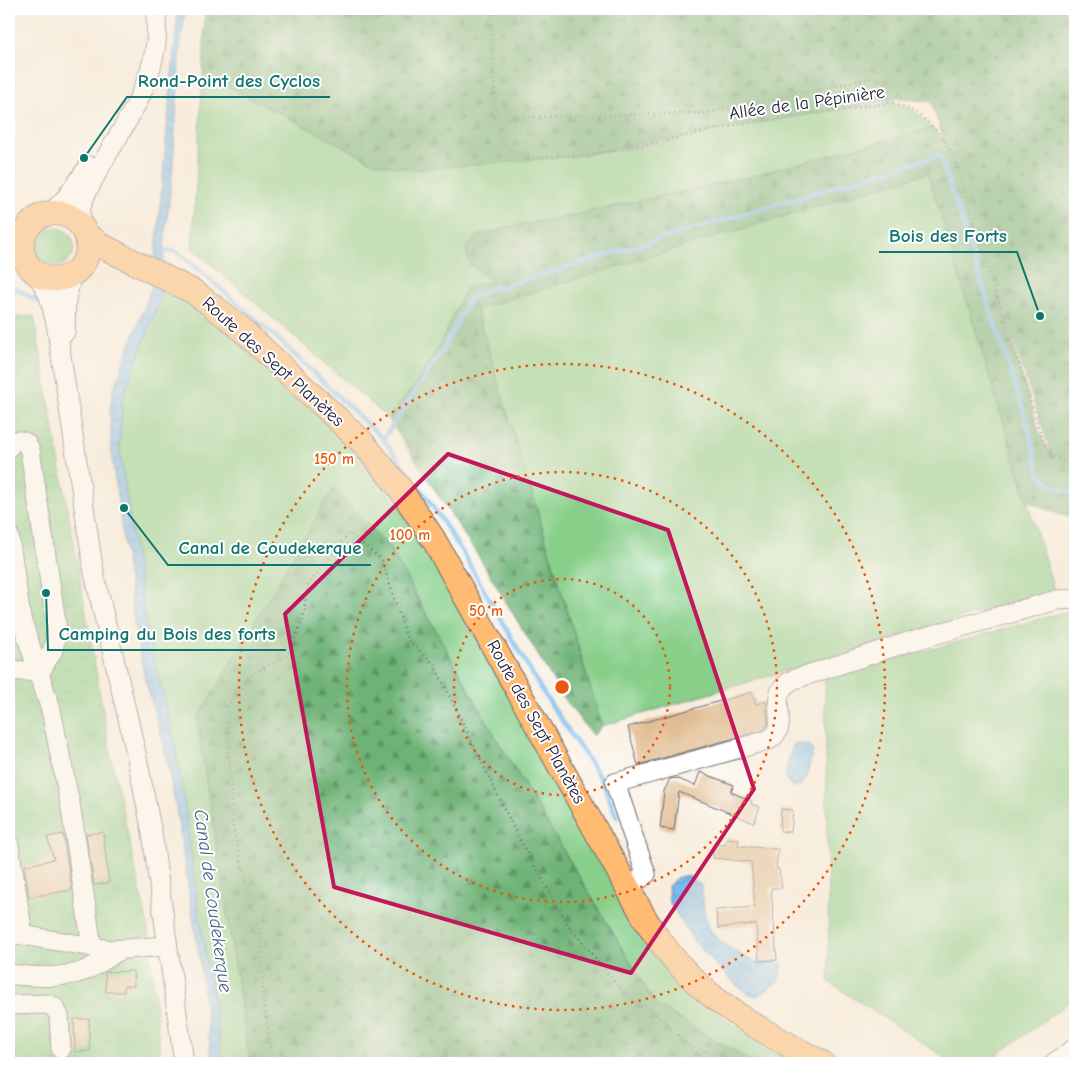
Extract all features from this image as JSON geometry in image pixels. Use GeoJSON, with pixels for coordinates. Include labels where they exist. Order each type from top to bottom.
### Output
{"type":"FeatureCollection","features":[{"type":"Feature","properties":{"kind":"main road"},"geometry":{"type":"LineString","coordinates":[[50,214],[66,215],[83,230],[88,250],[76,271],[55,279],[25,267],[22,250],[23,238],[18,235],[36,219],[50,214]]}},
{"type":"Feature","properties":{"kind":"main road","name":"Route des Sept Planètes"},"geometry":{"type":"LineString","coordinates":[[83,230],[97,243],[176,282],[222,312],[313,394],[362,442],[399,487],[434,540],[628,889],[665,950],[700,988],[740,1017],[822,1063]]}},
{"type":"Feature","properties":{"kind":"main road","name":"Route des Sept Planètes"},"geometry":{"type":"LineString","coordinates":[[76,271],[105,264],[147,269]]}},
{"type":"Feature","properties":{"kind":"street"},"geometry":{"type":"LineString","coordinates":[[50,214],[66,198],[84,173],[124,104],[144,56],[156,9]]}},
{"type":"Feature","properties":{"kind":"street"},"geometry":{"type":"LineString","coordinates":[[83,230],[80,210],[84,196],[133,110],[148,77],[156,42],[156,9]]}},
{"type":"Feature","properties":{"kind":"street"},"geometry":{"type":"LineString","coordinates":[[25,267],[52,303],[65,370],[91,555],[105,626],[143,788],[184,1063]]}},
{"type":"Feature","properties":{"kind":"street"},"geometry":{"type":"LineString","coordinates":[[65,370],[66,306],[76,271]]}},
{"type":"Feature","properties":{"kind":"street"},"geometry":{"type":"LineString","coordinates":[[9,447],[12,442],[19,440],[26,442],[30,450],[57,623],[55,643],[40,672]]}},
{"type":"Feature","properties":{"kind":"street"},"geometry":{"type":"LineString","coordinates":[[9,535],[22,618],[51,710],[71,809],[92,947]]}},
{"type":"Feature","properties":{"kind":"street"},"geometry":{"type":"LineString","coordinates":[[628,889],[646,874],[616,783],[773,738],[779,728],[777,701],[780,691],[786,684],[795,679],[918,639],[1050,602],[1075,599]]}},
{"type":"Feature","properties":{"kind":"street"},"geometry":{"type":"LineString","coordinates":[[9,670],[40,672]]}},
{"type":"Feature","properties":{"kind":"street"},"geometry":{"type":"LineString","coordinates":[[9,845],[16,934],[119,950],[168,946]]}},
{"type":"Feature","properties":{"kind":"street"},"geometry":{"type":"LineString","coordinates":[[9,974],[49,976],[77,973],[119,950]]}},
{"type":"Feature","properties":{"kind":"street"},"geometry":{"type":"LineString","coordinates":[[9,1005],[48,1004],[55,1008],[59,1016],[61,1049]]}},
{"type":"Feature","properties":{"kind":"street"},"geometry":{"type":"LineString","coordinates":[[1054,1063],[1075,1048]]}},
{"type":"Feature","properties":{"kind":"path","name":"Allée de la Pépinière"},"geometry":{"type":"LineString","coordinates":[[491,9],[494,118],[498,135],[508,149],[526,157],[544,158],[618,151],[740,124],[888,103],[900,104],[915,111],[943,140],[952,153],[1040,434],[1050,452],[1075,469]]}},
{"type":"Feature","properties":{"kind":"path"},"geometry":{"type":"LineString","coordinates":[[494,118],[705,113],[877,77],[884,85],[888,103]]}},
{"type":"Feature","properties":{"kind":"path"},"geometry":{"type":"LineString","coordinates":[[273,1063],[263,997],[261,938],[233,829],[228,707],[254,673],[286,657],[303,620],[307,586],[349,533],[382,560],[407,639],[434,664],[517,835],[569,926],[628,997],[652,1010],[698,1055],[706,1050],[719,1063]]}},
{"type":"Feature","properties":{"kind":"highlighted area"},"geometry":{"type":"Polygon","coordinates":[[[448,454],[668,530],[754,789],[631,973],[334,887],[285,614],[448,454]]]}},
{"type":"Feature","properties":{"kind":"green space"},"geometry":{"type":"Polygon","coordinates":[[[205,9],[1075,9],[1075,519],[1060,515],[1027,501],[928,173],[476,309],[602,726],[593,736],[565,700],[482,562],[388,418],[419,380],[440,345],[466,288],[493,281],[470,265],[466,248],[477,236],[508,227],[575,215],[743,178],[932,128],[945,142],[931,102],[901,98],[573,156],[412,170],[373,162],[203,73],[205,9]],[[997,292],[1040,434],[1053,459],[997,292]]]}},
{"type":"Feature","properties":{"kind":"green space"},"geometry":{"type":"Polygon","coordinates":[[[203,73],[373,162],[573,156],[660,143],[740,124],[888,103],[908,107],[932,128],[743,178],[575,215],[508,227],[477,236],[494,281],[458,304],[440,345],[419,380],[388,418],[192,248],[203,73]]]}},
{"type":"Feature","properties":{"kind":"green space"},"geometry":{"type":"Polygon","coordinates":[[[928,173],[1054,590],[602,726],[476,309],[928,173]]]}},
{"type":"Feature","properties":{"kind":"green space"},"geometry":{"type":"Polygon","coordinates":[[[55,228],[69,233],[74,247],[69,261],[55,266],[41,261],[36,247],[41,233],[55,228]]]}},
{"type":"Feature","properties":{"kind":"green space"},"geometry":{"type":"Polygon","coordinates":[[[163,292],[168,292],[191,304],[218,323],[349,442],[409,519],[653,950],[686,987],[720,1016],[758,1040],[802,1063],[754,1063],[656,1005],[498,741],[388,546],[197,720],[250,1063],[223,1063],[196,893],[184,799],[174,740],[146,626],[119,448],[123,396],[163,292]]]}},
{"type":"Feature","properties":{"kind":"green space"},"geometry":{"type":"Polygon","coordinates":[[[34,316],[111,757],[148,927],[161,1063],[9,1063],[9,341],[16,317],[34,316]]]}},
{"type":"Feature","properties":{"kind":"green space"},"geometry":{"type":"Polygon","coordinates":[[[333,489],[388,546],[498,741],[656,1005],[754,1063],[250,1063],[197,720],[333,489]]]}},
{"type":"Feature","properties":{"kind":"green space"},"geometry":{"type":"Polygon","coordinates":[[[1065,612],[1075,619],[1075,998],[986,1063],[953,1063],[829,982],[825,679],[1065,612]]]}},
{"type":"Feature","properties":{"kind":"water"},"geometry":{"type":"Polygon","coordinates":[[[178,9],[185,9],[180,50],[173,165],[164,248],[163,292],[123,396],[119,448],[146,626],[174,740],[184,799],[196,893],[223,1063],[212,1063],[200,963],[178,820],[165,750],[145,679],[136,635],[111,450],[110,409],[113,391],[153,284],[178,9]]]}},
{"type":"Feature","properties":{"kind":"water"},"geometry":{"type":"Polygon","coordinates":[[[795,743],[808,745],[813,750],[806,779],[800,786],[794,787],[786,780],[786,775],[789,756],[795,743]]]}},
{"type":"Feature","properties":{"kind":"water"},"geometry":{"type":"Polygon","coordinates":[[[687,875],[701,885],[706,917],[712,932],[726,945],[754,961],[776,961],[783,964],[778,982],[758,996],[749,994],[736,985],[695,943],[669,902],[668,886],[676,878],[687,875]]]}},
{"type":"Feature","properties":{"kind":"building"},"geometry":{"type":"Polygon","coordinates":[[[752,692],[756,704],[766,701],[768,724],[763,730],[638,765],[628,727],[752,692]]]}},
{"type":"Feature","properties":{"kind":"building"},"geometry":{"type":"Polygon","coordinates":[[[700,772],[734,785],[731,792],[752,801],[751,804],[760,807],[754,823],[679,792],[674,830],[660,828],[664,791],[670,779],[676,778],[695,786],[700,772]]]}},
{"type":"Feature","properties":{"kind":"building"},"geometry":{"type":"Polygon","coordinates":[[[781,809],[793,810],[791,832],[780,831],[781,809]]]}},
{"type":"Feature","properties":{"kind":"building"},"geometry":{"type":"Polygon","coordinates":[[[103,832],[109,883],[94,885],[86,834],[103,832]]]}},
{"type":"Feature","properties":{"kind":"building"},"geometry":{"type":"Polygon","coordinates":[[[63,834],[72,890],[29,897],[24,866],[54,859],[47,837],[63,834]]]}},
{"type":"Feature","properties":{"kind":"building"},"geometry":{"type":"Polygon","coordinates":[[[726,838],[739,839],[738,846],[778,849],[776,869],[779,869],[782,888],[771,888],[777,960],[759,961],[756,924],[718,928],[716,910],[755,907],[751,862],[713,858],[714,844],[726,845],[726,838]]]}},
{"type":"Feature","properties":{"kind":"building"},"geometry":{"type":"Polygon","coordinates":[[[133,971],[134,986],[124,986],[124,992],[106,992],[105,972],[133,971]]]}},
{"type":"Feature","properties":{"kind":"building"},"geometry":{"type":"Polygon","coordinates":[[[74,1019],[89,1019],[90,1051],[75,1052],[74,1019]]]}},
{"type":"Feature","properties":{"kind":"waterway"},"geometry":{"type":"LineString","coordinates":[[383,439],[442,351],[471,296],[940,155],[1026,418],[1039,472],[1054,487],[1075,493]]}},
{"type":"Feature","properties":{"kind":"waterway"},"geometry":{"type":"LineString","coordinates":[[162,251],[174,251],[183,256],[276,337],[383,439],[424,493],[464,555],[542,691],[601,779],[617,817]]}},
{"type":"Feature","properties":{"kind":"waterway"},"geometry":{"type":"LineString","coordinates":[[9,285],[37,301]]}},
{"type":"Feature","properties":{"kind":"place","name":"Rond-Point des Cyclos"},"geometry":{"type":"Point","coordinates":[84,158]}},
{"type":"Feature","properties":{"kind":"place","name":"Bois des Forts"},"geometry":{"type":"Point","coordinates":[1040,316]}},
{"type":"Feature","properties":{"kind":"place","name":"Canal de Coudekerque"},"geometry":{"type":"Point","coordinates":[124,508]}},
{"type":"Feature","properties":{"kind":"place","name":"Camping du Bois des forts"},"geometry":{"type":"Point","coordinates":[46,593]}}]}
